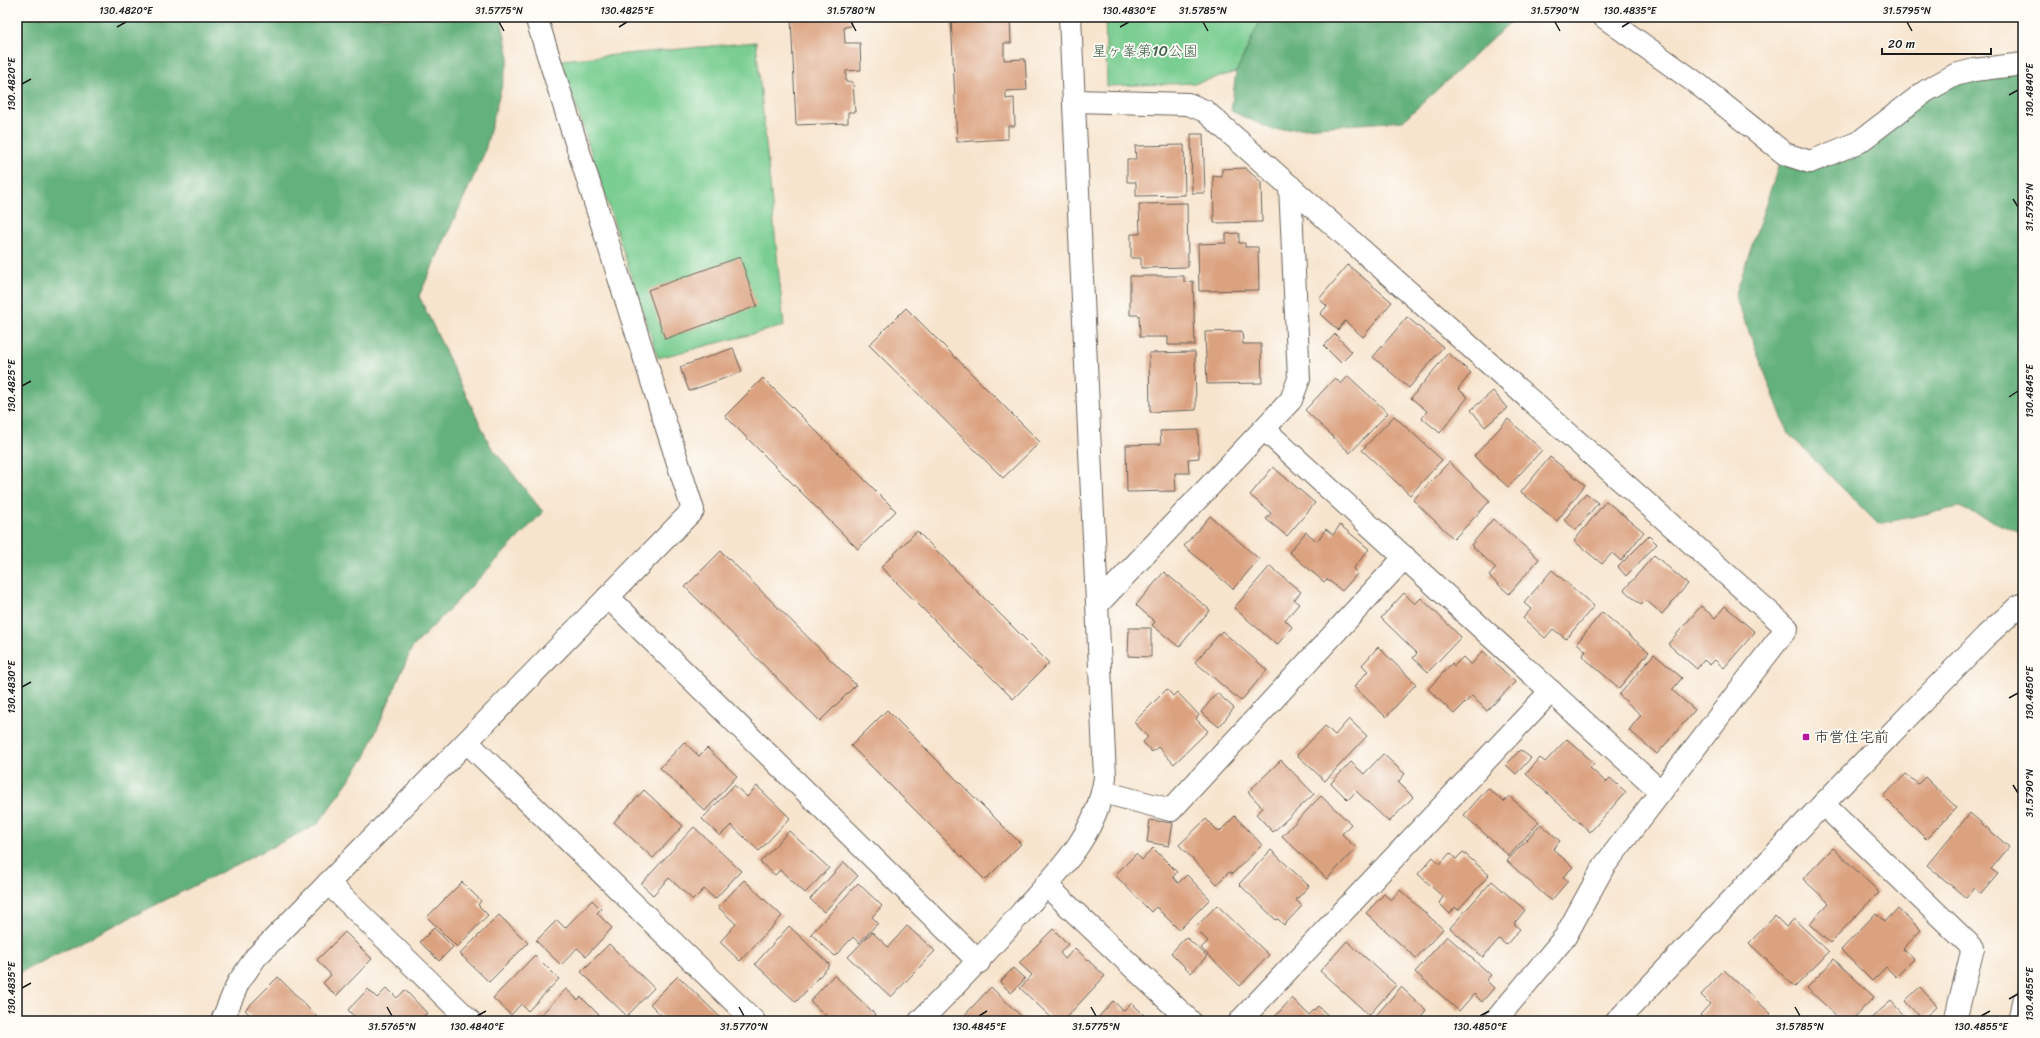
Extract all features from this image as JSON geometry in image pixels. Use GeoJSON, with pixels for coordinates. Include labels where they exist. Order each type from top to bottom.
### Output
{"type":"FeatureCollection","features":[{"type":"Feature","properties":{"kind":"street"},"geometry":{"type":"LineString","coordinates":[[222,1021],[238,983],[256,957],[693,510],[536,17]]}},
{"type":"Feature","properties":{"kind":"street"},"geometry":{"type":"LineString","coordinates":[[920,1021],[979,962],[1072,856],[1090,826],[1103,792],[1105,777],[1098,604],[1070,17]]}},
{"type":"Feature","properties":{"kind":"street"},"geometry":{"type":"LineString","coordinates":[[1604,17],[1699,85],[1785,154],[1810,162],[1859,142],[1926,91],[1955,75],[1974,70],[2023,64]]}},
{"type":"Feature","properties":{"kind":"street"},"geometry":{"type":"LineString","coordinates":[[1074,101],[1188,104],[1206,111],[1787,628],[1604,866],[1565,937],[1495,1021]]}},
{"type":"Feature","properties":{"kind":"street"},"geometry":{"type":"LineString","coordinates":[[1098,604],[1291,400],[1299,379],[1290,186]]}},
{"type":"Feature","properties":{"kind":"street"},"geometry":{"type":"LineString","coordinates":[[1264,429],[1661,792]]}},
{"type":"Feature","properties":{"kind":"street"},"geometry":{"type":"LineString","coordinates":[[1103,792],[1171,810],[1405,557]]}},
{"type":"Feature","properties":{"kind":"street"},"geometry":{"type":"LineString","coordinates":[[608,597],[979,962]]}},
{"type":"Feature","properties":{"kind":"street"},"geometry":{"type":"LineString","coordinates":[[1617,1021],[1823,804],[1986,636],[2023,604]]}},
{"type":"Feature","properties":{"kind":"street"},"geometry":{"type":"LineString","coordinates":[[1240,1021],[1551,691]]}},
{"type":"Feature","properties":{"kind":"street"},"geometry":{"type":"LineString","coordinates":[[467,742],[754,1021]]}},
{"type":"Feature","properties":{"kind":"street"},"geometry":{"type":"LineString","coordinates":[[1823,804],[1973,948],[1955,1021]]}},
{"type":"Feature","properties":{"kind":"street"},"geometry":{"type":"LineString","coordinates":[[328,883],[470,1021]]}},
{"type":"Feature","properties":{"kind":"street"},"geometry":{"type":"LineString","coordinates":[[1046,885],[1190,1021]]}},
{"type":"Feature","properties":{"kind":"street"},"geometry":{"type":"LineString","coordinates":[[2019,1021],[2023,1002]]}},
{"type":"Feature","properties":{"kind":"green space"},"geometry":{"type":"Polygon","coordinates":[[[17,17],[501,17],[509,58],[484,154],[419,296],[490,445],[543,512],[412,648],[365,757],[318,824],[17,974],[17,17]]]}},
{"type":"Feature","properties":{"kind":"green space","name":"星ヶ峯第10公園"},"geometry":{"type":"Polygon","coordinates":[[[1105,17],[1262,17],[1236,72],[1197,83],[1107,86],[1105,17]]]}},
{"type":"Feature","properties":{"kind":"green space"},"geometry":{"type":"Polygon","coordinates":[[[1262,17],[1516,17],[1403,121],[1273,130],[1231,111],[1236,72],[1262,17]]]}},
{"type":"Feature","properties":{"kind":"green space"},"geometry":{"type":"Polygon","coordinates":[[[756,42],[784,326],[658,358],[561,60],[756,42]]]}},
{"type":"Feature","properties":{"kind":"green space"},"geometry":{"type":"Polygon","coordinates":[[[2023,57],[2023,534],[1959,507],[1878,524],[1788,433],[1735,296],[1780,161],[1854,148],[1967,64],[2023,57]]]}},
{"type":"Feature","properties":{"kind":"building"},"geometry":{"type":"Polygon","coordinates":[[[791,17],[850,17],[851,26],[844,27],[845,43],[860,43],[861,70],[846,71],[846,82],[853,82],[855,112],[848,112],[848,123],[796,125],[791,17]]]}},
{"type":"Feature","properties":{"kind":"building"},"geometry":{"type":"Polygon","coordinates":[[[951,17],[1010,17],[1011,43],[1004,43],[1004,60],[1025,59],[1027,90],[1006,91],[1006,99],[1014,98],[1015,126],[1008,126],[1008,139],[957,142],[951,17]]]}},
{"type":"Feature","properties":{"kind":"building"},"geometry":{"type":"Polygon","coordinates":[[[1191,134],[1203,134],[1205,193],[1192,193],[1191,134]]]}},
{"type":"Feature","properties":{"kind":"building"},"geometry":{"type":"Polygon","coordinates":[[[1184,145],[1185,195],[1136,196],[1136,182],[1127,182],[1127,159],[1136,159],[1135,146],[1184,145]]]}},
{"type":"Feature","properties":{"kind":"building"},"geometry":{"type":"Polygon","coordinates":[[[1245,168],[1261,182],[1262,222],[1214,223],[1213,176],[1222,177],[1222,169],[1245,168]]]}},
{"type":"Feature","properties":{"kind":"building"},"geometry":{"type":"Polygon","coordinates":[[[1187,203],[1188,267],[1141,268],[1141,258],[1131,258],[1131,234],[1140,234],[1139,204],[1187,203]]]}},
{"type":"Feature","properties":{"kind":"building"},"geometry":{"type":"Polygon","coordinates":[[[1239,233],[1239,243],[1245,243],[1245,247],[1258,247],[1259,290],[1199,291],[1198,244],[1226,243],[1226,234],[1239,233]]]}},
{"type":"Feature","properties":{"kind":"building"},"geometry":{"type":"Polygon","coordinates":[[[740,257],[757,306],[665,339],[648,290],[740,257]]]}},
{"type":"Feature","properties":{"kind":"building"},"geometry":{"type":"Polygon","coordinates":[[[1348,265],[1392,302],[1363,337],[1345,321],[1338,330],[1320,314],[1327,306],[1319,299],[1348,265]]]}},
{"type":"Feature","properties":{"kind":"building"},"geometry":{"type":"Polygon","coordinates":[[[1130,276],[1184,276],[1184,282],[1193,281],[1195,345],[1168,345],[1168,337],[1140,337],[1139,315],[1130,315],[1130,276]]]}},
{"type":"Feature","properties":{"kind":"building"},"geometry":{"type":"Polygon","coordinates":[[[906,308],[1040,442],[1003,478],[869,345],[906,308]]]}},
{"type":"Feature","properties":{"kind":"building"},"geometry":{"type":"Polygon","coordinates":[[[1407,317],[1443,347],[1409,388],[1373,357],[1407,317]]]}},
{"type":"Feature","properties":{"kind":"building"},"geometry":{"type":"Polygon","coordinates":[[[1242,331],[1243,344],[1261,344],[1262,383],[1207,384],[1205,332],[1242,331]]]}},
{"type":"Feature","properties":{"kind":"building"},"geometry":{"type":"Polygon","coordinates":[[[1335,334],[1352,352],[1341,363],[1324,346],[1335,334]]]}},
{"type":"Feature","properties":{"kind":"building"},"geometry":{"type":"Polygon","coordinates":[[[733,348],[742,372],[689,391],[680,367],[733,348]]]}},
{"type":"Feature","properties":{"kind":"building"},"geometry":{"type":"Polygon","coordinates":[[[1195,352],[1196,410],[1150,412],[1149,353],[1195,352]]]}},
{"type":"Feature","properties":{"kind":"building"},"geometry":{"type":"Polygon","coordinates":[[[1448,353],[1471,373],[1458,389],[1468,397],[1440,433],[1422,418],[1427,411],[1411,398],[1448,353]]]}},
{"type":"Feature","properties":{"kind":"building"},"geometry":{"type":"Polygon","coordinates":[[[1348,376],[1388,413],[1350,453],[1305,410],[1335,378],[1341,384],[1348,376]]]}},
{"type":"Feature","properties":{"kind":"building"},"geometry":{"type":"Polygon","coordinates":[[[763,378],[896,511],[858,549],[725,416],[763,378]]]}},
{"type":"Feature","properties":{"kind":"building"},"geometry":{"type":"Polygon","coordinates":[[[1493,391],[1507,408],[1485,427],[1471,410],[1493,391]]]}},
{"type":"Feature","properties":{"kind":"building"},"geometry":{"type":"Polygon","coordinates":[[[1394,416],[1442,460],[1410,495],[1362,450],[1394,416]]]}},
{"type":"Feature","properties":{"kind":"building"},"geometry":{"type":"Polygon","coordinates":[[[1508,419],[1542,450],[1508,487],[1474,456],[1508,419]]]}},
{"type":"Feature","properties":{"kind":"building"},"geometry":{"type":"Polygon","coordinates":[[[1198,430],[1199,458],[1188,459],[1189,473],[1175,473],[1176,491],[1127,492],[1126,445],[1161,444],[1160,431],[1198,430]]]}},
{"type":"Feature","properties":{"kind":"building"},"geometry":{"type":"Polygon","coordinates":[[[1550,457],[1585,485],[1557,521],[1521,492],[1550,457]]]}},
{"type":"Feature","properties":{"kind":"building"},"geometry":{"type":"Polygon","coordinates":[[[1449,462],[1490,501],[1454,539],[1413,500],[1449,462]]]}},
{"type":"Feature","properties":{"kind":"building"},"geometry":{"type":"Polygon","coordinates":[[[1273,467],[1315,503],[1287,536],[1266,519],[1271,513],[1250,495],[1273,467]]]}},
{"type":"Feature","properties":{"kind":"building"},"geometry":{"type":"Polygon","coordinates":[[[1586,493],[1598,503],[1576,530],[1564,520],[1586,493]]]}},
{"type":"Feature","properties":{"kind":"building"},"geometry":{"type":"Polygon","coordinates":[[[1606,501],[1644,532],[1621,561],[1612,553],[1602,564],[1574,541],[1606,501]]]}},
{"type":"Feature","properties":{"kind":"building"},"geometry":{"type":"Polygon","coordinates":[[[1210,516],[1259,559],[1233,589],[1184,546],[1210,516]]]}},
{"type":"Feature","properties":{"kind":"building"},"geometry":{"type":"Polygon","coordinates":[[[1493,519],[1539,559],[1509,594],[1489,576],[1496,568],[1471,545],[1493,519]]]}},
{"type":"Feature","properties":{"kind":"building"},"geometry":{"type":"Polygon","coordinates":[[[1340,525],[1369,549],[1353,569],[1358,573],[1342,591],[1327,579],[1324,582],[1289,552],[1306,532],[1317,541],[1326,529],[1333,535],[1340,525]]]}},
{"type":"Feature","properties":{"kind":"building"},"geometry":{"type":"Polygon","coordinates":[[[917,531],[1049,663],[1013,699],[881,567],[917,531]]]}},
{"type":"Feature","properties":{"kind":"building"},"geometry":{"type":"Polygon","coordinates":[[[1649,536],[1657,544],[1626,576],[1618,567],[1649,536]]]}},
{"type":"Feature","properties":{"kind":"building"},"geometry":{"type":"Polygon","coordinates":[[[721,551],[856,685],[820,721],[685,587],[721,551]]]}},
{"type":"Feature","properties":{"kind":"building"},"geometry":{"type":"Polygon","coordinates":[[[1654,555],[1688,584],[1662,614],[1646,600],[1641,605],[1624,590],[1654,555]]]}},
{"type":"Feature","properties":{"kind":"building"},"geometry":{"type":"Polygon","coordinates":[[[1270,566],[1301,592],[1294,600],[1299,604],[1285,620],[1292,627],[1277,645],[1234,608],[1270,566]]]}},
{"type":"Feature","properties":{"kind":"building"},"geometry":{"type":"Polygon","coordinates":[[[1552,570],[1594,606],[1566,639],[1553,629],[1545,638],[1523,618],[1531,609],[1524,603],[1552,570]]]}},
{"type":"Feature","properties":{"kind":"building"},"geometry":{"type":"Polygon","coordinates":[[[1164,572],[1210,610],[1179,647],[1152,625],[1155,622],[1136,605],[1164,572]]]}},
{"type":"Feature","properties":{"kind":"building"},"geometry":{"type":"Polygon","coordinates":[[[1404,593],[1415,604],[1421,598],[1461,637],[1428,672],[1413,658],[1417,653],[1381,618],[1404,593]]]}},
{"type":"Feature","properties":{"kind":"building"},"geometry":{"type":"Polygon","coordinates":[[[1701,606],[1715,618],[1725,606],[1755,632],[1724,668],[1715,660],[1710,665],[1704,660],[1697,669],[1668,644],[1701,606]]]}},
{"type":"Feature","properties":{"kind":"building"},"geometry":{"type":"Polygon","coordinates":[[[1602,612],[1649,652],[1619,688],[1582,656],[1586,651],[1577,643],[1602,612]]]}},
{"type":"Feature","properties":{"kind":"building"},"geometry":{"type":"Polygon","coordinates":[[[1129,628],[1151,628],[1151,657],[1128,656],[1129,628]]]}},
{"type":"Feature","properties":{"kind":"building"},"geometry":{"type":"Polygon","coordinates":[[[1222,631],[1267,670],[1241,701],[1195,662],[1222,631]]]}},
{"type":"Feature","properties":{"kind":"building"},"geometry":{"type":"Polygon","coordinates":[[[1378,647],[1416,684],[1386,717],[1354,687],[1368,671],[1362,665],[1378,647]]]}},
{"type":"Feature","properties":{"kind":"building"},"geometry":{"type":"Polygon","coordinates":[[[1483,651],[1515,682],[1487,711],[1472,696],[1454,714],[1428,689],[1452,663],[1454,666],[1463,657],[1471,665],[1483,651]]]}},
{"type":"Feature","properties":{"kind":"building"},"geometry":{"type":"Polygon","coordinates":[[[1654,654],[1682,678],[1672,690],[1695,710],[1657,754],[1629,730],[1641,715],[1619,695],[1654,654]]]}},
{"type":"Feature","properties":{"kind":"building"},"geometry":{"type":"Polygon","coordinates":[[[1167,689],[1173,696],[1177,692],[1199,715],[1196,719],[1208,731],[1174,764],[1158,747],[1152,752],[1143,742],[1148,737],[1134,722],[1167,689]]]}},
{"type":"Feature","properties":{"kind":"building"},"geometry":{"type":"Polygon","coordinates":[[[1217,693],[1234,708],[1219,727],[1201,712],[1217,693]]]}},
{"type":"Feature","properties":{"kind":"building"},"geometry":{"type":"Polygon","coordinates":[[[887,710],[1021,844],[985,880],[851,746],[887,710]]]}},
{"type":"Feature","properties":{"kind":"building"},"geometry":{"type":"Polygon","coordinates":[[[1349,719],[1367,736],[1325,781],[1297,755],[1325,726],[1335,735],[1349,719]]]}},
{"type":"Feature","properties":{"kind":"building"},"geometry":{"type":"Polygon","coordinates":[[[1567,739],[1594,763],[1590,768],[1606,782],[1610,778],[1626,792],[1590,832],[1526,774],[1540,758],[1545,762],[1567,739]]]}},
{"type":"Feature","properties":{"kind":"building"},"geometry":{"type":"Polygon","coordinates":[[[684,742],[699,756],[707,748],[737,776],[705,811],[660,768],[684,742]]]}},
{"type":"Feature","properties":{"kind":"building"},"geometry":{"type":"Polygon","coordinates":[[[1520,750],[1531,758],[1516,774],[1506,765],[1520,750]]]}},
{"type":"Feature","properties":{"kind":"building"},"geometry":{"type":"Polygon","coordinates":[[[1383,754],[1405,774],[1398,782],[1413,797],[1389,822],[1356,791],[1348,800],[1331,783],[1351,762],[1364,774],[1383,754]]]}},
{"type":"Feature","properties":{"kind":"building"},"geometry":{"type":"Polygon","coordinates":[[[1281,760],[1314,794],[1273,832],[1256,814],[1263,808],[1248,792],[1281,760]]]}},
{"type":"Feature","properties":{"kind":"building"},"geometry":{"type":"Polygon","coordinates":[[[1906,774],[1918,784],[1925,777],[1957,808],[1926,839],[1883,796],[1906,774]]]}},
{"type":"Feature","properties":{"kind":"building"},"geometry":{"type":"Polygon","coordinates":[[[734,785],[747,797],[757,786],[790,818],[759,851],[731,825],[720,836],[702,819],[734,785]]]}},
{"type":"Feature","properties":{"kind":"building"},"geometry":{"type":"Polygon","coordinates":[[[1488,788],[1504,802],[1509,796],[1539,822],[1509,856],[1464,815],[1488,788]]]}},
{"type":"Feature","properties":{"kind":"building"},"geometry":{"type":"Polygon","coordinates":[[[644,790],[683,826],[653,858],[614,822],[644,790]]]}},
{"type":"Feature","properties":{"kind":"building"},"geometry":{"type":"Polygon","coordinates":[[[1321,796],[1351,824],[1342,834],[1356,848],[1327,879],[1282,836],[1321,796]]]}},
{"type":"Feature","properties":{"kind":"building"},"geometry":{"type":"Polygon","coordinates":[[[1970,813],[2009,847],[1991,869],[1998,874],[1981,894],[1974,888],[1966,898],[1927,865],[1970,813]]]}},
{"type":"Feature","properties":{"kind":"building"},"geometry":{"type":"Polygon","coordinates":[[[1235,816],[1262,845],[1232,874],[1229,872],[1217,884],[1179,845],[1206,819],[1219,832],[1235,816]]]}},
{"type":"Feature","properties":{"kind":"building"},"geometry":{"type":"Polygon","coordinates":[[[1150,820],[1173,823],[1169,846],[1147,842],[1150,820]]]}},
{"type":"Feature","properties":{"kind":"building"},"geometry":{"type":"Polygon","coordinates":[[[1541,824],[1560,841],[1553,849],[1573,867],[1563,877],[1568,881],[1551,901],[1507,861],[1541,824]]]}},
{"type":"Feature","properties":{"kind":"building"},"geometry":{"type":"Polygon","coordinates":[[[694,827],[741,871],[715,899],[704,889],[693,900],[669,878],[653,895],[641,884],[694,827]]]}},
{"type":"Feature","properties":{"kind":"building"},"geometry":{"type":"Polygon","coordinates":[[[789,831],[829,868],[805,893],[780,870],[775,875],[760,862],[789,831]]]}},
{"type":"Feature","properties":{"kind":"building"},"geometry":{"type":"Polygon","coordinates":[[[1153,848],[1177,872],[1173,877],[1178,883],[1187,875],[1210,899],[1179,930],[1156,907],[1151,912],[1115,875],[1136,854],[1142,860],[1153,848]]]}},
{"type":"Feature","properties":{"kind":"building"},"geometry":{"type":"Polygon","coordinates":[[[1833,848],[1879,892],[1830,943],[1809,924],[1829,903],[1803,879],[1833,848]]]}},
{"type":"Feature","properties":{"kind":"building"},"geometry":{"type":"Polygon","coordinates":[[[1271,850],[1309,886],[1296,900],[1302,906],[1284,925],[1278,919],[1276,920],[1239,884],[1271,850]]]}},
{"type":"Feature","properties":{"kind":"building"},"geometry":{"type":"Polygon","coordinates":[[[1463,852],[1489,875],[1458,910],[1455,907],[1450,914],[1439,903],[1443,897],[1418,874],[1433,857],[1440,864],[1450,853],[1456,859],[1463,852]]]}},
{"type":"Feature","properties":{"kind":"building"},"geometry":{"type":"Polygon","coordinates":[[[844,862],[858,876],[824,912],[810,899],[844,862]]]}},
{"type":"Feature","properties":{"kind":"building"},"geometry":{"type":"Polygon","coordinates":[[[744,880],[782,916],[740,961],[720,942],[736,924],[718,907],[744,880]]]}},
{"type":"Feature","properties":{"kind":"building"},"geometry":{"type":"Polygon","coordinates":[[[1492,881],[1525,910],[1514,924],[1520,929],[1506,945],[1499,939],[1483,957],[1450,928],[1492,881]]]}},
{"type":"Feature","properties":{"kind":"building"},"geometry":{"type":"Polygon","coordinates":[[[462,882],[481,901],[478,905],[488,915],[457,947],[427,917],[462,882]]]}},
{"type":"Feature","properties":{"kind":"building"},"geometry":{"type":"Polygon","coordinates":[[[858,883],[882,906],[872,917],[878,923],[859,943],[853,937],[835,956],[811,934],[858,883]]]}},
{"type":"Feature","properties":{"kind":"building"},"geometry":{"type":"Polygon","coordinates":[[[1400,890],[1443,929],[1416,958],[1366,913],[1384,894],[1391,900],[1400,890]]]}},
{"type":"Feature","properties":{"kind":"building"},"geometry":{"type":"Polygon","coordinates":[[[592,900],[601,909],[597,913],[612,928],[586,956],[577,948],[561,965],[536,941],[557,920],[565,928],[592,900]]]}},
{"type":"Feature","properties":{"kind":"building"},"geometry":{"type":"Polygon","coordinates":[[[1217,905],[1269,955],[1240,986],[1201,948],[1208,941],[1195,928],[1217,905]]]}},
{"type":"Feature","properties":{"kind":"building"},"geometry":{"type":"Polygon","coordinates":[[[1898,908],[1921,930],[1903,949],[1914,959],[1896,977],[1886,967],[1872,981],[1841,950],[1876,913],[1885,922],[1898,908]]]}},
{"type":"Feature","properties":{"kind":"building"},"geometry":{"type":"Polygon","coordinates":[[[499,915],[528,943],[489,982],[460,954],[499,915]]]}},
{"type":"Feature","properties":{"kind":"building"},"geometry":{"type":"Polygon","coordinates":[[[1775,916],[1786,927],[1794,919],[1829,952],[1795,987],[1749,943],[1775,916]]]}},
{"type":"Feature","properties":{"kind":"building"},"geometry":{"type":"Polygon","coordinates":[[[789,926],[830,965],[796,1002],[755,964],[789,926]]]}},
{"type":"Feature","properties":{"kind":"building"},"geometry":{"type":"Polygon","coordinates":[[[907,926],[935,951],[891,997],[848,957],[872,932],[888,947],[907,926]]]}},
{"type":"Feature","properties":{"kind":"building"},"geometry":{"type":"Polygon","coordinates":[[[434,928],[453,947],[439,961],[420,942],[434,928]]]}},
{"type":"Feature","properties":{"kind":"building"},"geometry":{"type":"Polygon","coordinates":[[[1053,929],[1068,944],[1060,953],[1065,959],[1075,948],[1105,976],[1063,1021],[1055,1021],[1020,988],[1032,975],[1019,963],[1053,929]]]}},
{"type":"Feature","properties":{"kind":"building"},"geometry":{"type":"Polygon","coordinates":[[[345,932],[372,959],[336,996],[323,983],[331,975],[317,960],[345,932]]]}},
{"type":"Feature","properties":{"kind":"building"},"geometry":{"type":"Polygon","coordinates":[[[1447,936],[1491,975],[1486,980],[1494,988],[1482,1002],[1474,994],[1459,1011],[1415,972],[1447,936]]]}},
{"type":"Feature","properties":{"kind":"building"},"geometry":{"type":"Polygon","coordinates":[[[1186,937],[1207,956],[1191,973],[1171,953],[1186,937]]]}},
{"type":"Feature","properties":{"kind":"building"},"geometry":{"type":"Polygon","coordinates":[[[1347,941],[1396,985],[1369,1015],[1320,971],[1347,941]]]}},
{"type":"Feature","properties":{"kind":"building"},"geometry":{"type":"Polygon","coordinates":[[[609,944],[654,988],[627,1016],[581,972],[609,944]]]}},
{"type":"Feature","properties":{"kind":"building"},"geometry":{"type":"Polygon","coordinates":[[[535,955],[559,979],[528,1011],[521,1004],[511,1015],[493,998],[535,955]]]}},
{"type":"Feature","properties":{"kind":"building"},"geometry":{"type":"Polygon","coordinates":[[[1834,959],[1874,997],[1851,1021],[1842,1021],[1807,988],[1834,959]]]}},
{"type":"Feature","properties":{"kind":"building"},"geometry":{"type":"Polygon","coordinates":[[[1013,968],[1025,979],[1011,993],[1000,982],[1013,968]]]}},
{"type":"Feature","properties":{"kind":"building"},"geometry":{"type":"Polygon","coordinates":[[[1724,970],[1771,1014],[1764,1021],[1706,1021],[1700,1015],[1710,1004],[1701,995],[1724,970]]]}},
{"type":"Feature","properties":{"kind":"building"},"geometry":{"type":"Polygon","coordinates":[[[834,975],[876,1015],[871,1021],[832,1021],[810,1001],[834,975]]]}},
{"type":"Feature","properties":{"kind":"building"},"geometry":{"type":"Polygon","coordinates":[[[678,976],[724,1021],[667,1021],[650,1004],[678,976]]]}},
{"type":"Feature","properties":{"kind":"building"},"geometry":{"type":"Polygon","coordinates":[[[278,977],[317,1017],[313,1021],[248,1021],[252,1017],[245,1010],[278,977]]]}},
{"type":"Feature","properties":{"kind":"building"},"geometry":{"type":"Polygon","coordinates":[[[991,987],[1026,1021],[959,1021],[991,987]]]}},
{"type":"Feature","properties":{"kind":"building"},"geometry":{"type":"Polygon","coordinates":[[[1401,987],[1426,1010],[1420,1018],[1423,1021],[1373,1021],[1372,1020],[1401,987]]]}},
{"type":"Feature","properties":{"kind":"building"},"geometry":{"type":"Polygon","coordinates":[[[1920,987],[1937,1006],[1922,1020],[1905,1001],[1920,987]]]}},
{"type":"Feature","properties":{"kind":"building"},"geometry":{"type":"Polygon","coordinates":[[[387,988],[397,998],[405,990],[427,1013],[419,1021],[359,1021],[348,1010],[368,989],[377,998],[387,988]]]}},
{"type":"Feature","properties":{"kind":"building"},"geometry":{"type":"Polygon","coordinates":[[[566,989],[578,1000],[581,997],[605,1021],[535,1021],[566,989]]]}},
{"type":"Feature","properties":{"kind":"building"},"geometry":{"type":"Polygon","coordinates":[[[1292,998],[1309,1015],[1318,1006],[1334,1021],[1271,1021],[1292,998]]]}},
{"type":"Feature","properties":{"kind":"building"},"geometry":{"type":"Polygon","coordinates":[[[1113,1001],[1124,1011],[1132,1003],[1150,1021],[1095,1021],[1113,1001]]]}},
{"type":"Feature","properties":{"kind":"building"},"geometry":{"type":"Polygon","coordinates":[[[1891,1001],[1909,1021],[1868,1021],[1891,1001]]]}},
{"type":"Feature","properties":{"kind":"place","name":"市営住宅前"},"geometry":{"type":"Point","coordinates":[1806,737]}}]}
